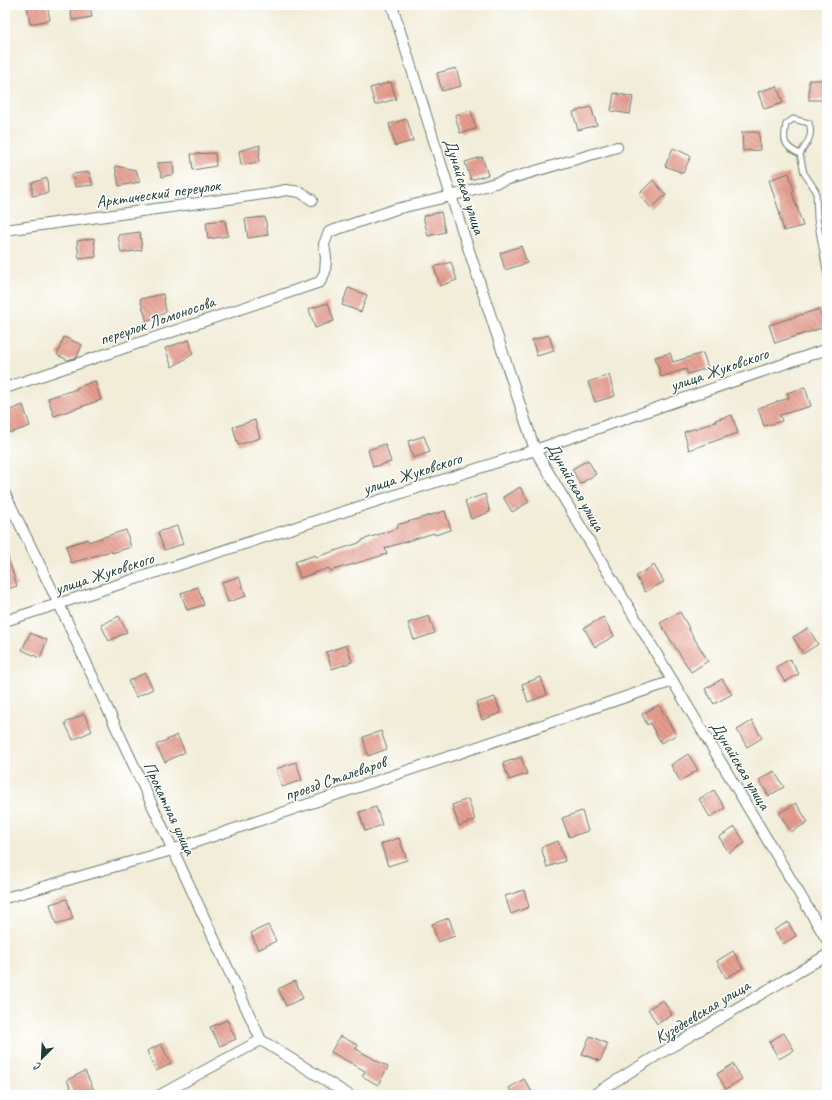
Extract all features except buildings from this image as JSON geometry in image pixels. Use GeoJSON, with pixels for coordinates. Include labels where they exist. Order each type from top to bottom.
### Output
{"type":"FeatureCollection","features":[{"type":"Feature","properties":{"kind":"street","name":"Дунайская улица"},"geometry":{"type":"LineString","coordinates":[[392,5],[451,196],[535,450],[827,940]]}},
{"type":"Feature","properties":{"kind":"street"},"geometry":{"type":"LineString","coordinates":[[451,196],[617,147]]}},
{"type":"Feature","properties":{"kind":"street","name":"Арктический переулок"},"geometry":{"type":"LineString","coordinates":[[5,230],[270,194],[286,190],[300,192],[312,200]]}},
{"type":"Feature","properties":{"kind":"street","name":"переулок Ломоносова"},"geometry":{"type":"LineString","coordinates":[[5,388],[320,282],[325,272],[326,258],[324,244],[329,232],[396,209],[451,196]]}},
{"type":"Feature","properties":{"kind":"street","name":"улица Жуковского"},"geometry":{"type":"LineString","coordinates":[[5,621],[535,450],[827,349]]}},
{"type":"Feature","properties":{"kind":"street","name":"Прокатная улица"},"geometry":{"type":"LineString","coordinates":[[5,494],[59,604],[261,1040]]}},
{"type":"Feature","properties":{"kind":"street","name":"проезд Сталеваров"},"geometry":{"type":"LineString","coordinates":[[5,898],[172,850],[672,681]]}},
{"type":"Feature","properties":{"kind":"street","name":"Кузедеевская улица"},"geometry":{"type":"LineString","coordinates":[[593,1095],[827,955]]}},
{"type":"Feature","properties":{"kind":"street"},"geometry":{"type":"LineString","coordinates":[[160,1095],[261,1040],[349,1095]]}},
{"type":"Feature","properties":{"kind":"lane"},"geometry":{"type":"LineString","coordinates":[[800,154],[789,149],[784,138],[786,124],[793,119],[809,123],[811,129],[810,138],[800,154],[804,173],[816,191],[817,219],[827,276]]}}]}
